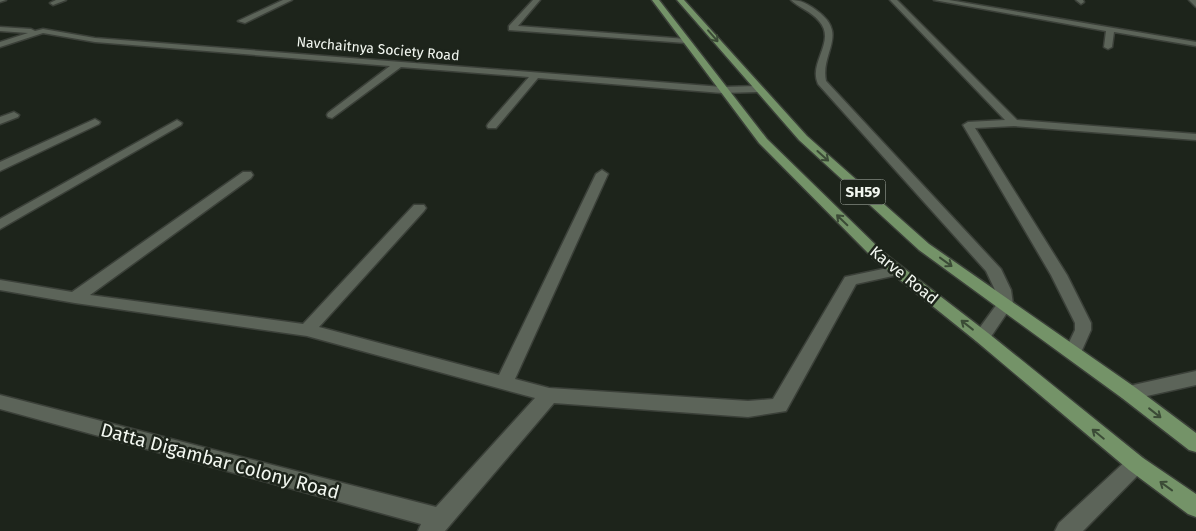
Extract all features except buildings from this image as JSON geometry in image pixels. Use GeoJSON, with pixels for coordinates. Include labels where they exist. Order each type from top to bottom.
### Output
{"type":"FeatureCollection","features":[{"type":"Feature","properties":{"kind":"main road","name":"Karve Road"},"geometry":{"type":"LineString","coordinates":[[655,0],[722,90],[763,141],[878,256],[982,337],[1136,464],[1196,507]]}},
{"type":"Feature","properties":{"kind":"main road","name":"SH59"},"geometry":{"type":"LineString","coordinates":[[680,0],[803,138],[924,247],[1074,353]]}},
{"type":"Feature","properties":{"kind":"main road"},"geometry":{"type":"LineString","coordinates":[[1074,353],[1129,392],[1196,444]]}},
{"type":"Feature","properties":{"kind":"street"},"geometry":{"type":"LineString","coordinates":[[52,4],[63,0]]}},
{"type":"Feature","properties":{"kind":"street"},"geometry":{"type":"LineString","coordinates":[[242,21],[289,0]]}},
{"type":"Feature","properties":{"kind":"street"},"geometry":{"type":"LineString","coordinates":[[537,0],[512,28],[686,41]]}},
{"type":"Feature","properties":{"kind":"street"},"geometry":{"type":"LineString","coordinates":[[794,0],[817,13],[829,31],[830,42],[818,70],[821,82],[993,269],[1003,290],[1005,304],[982,337]]}},
{"type":"Feature","properties":{"kind":"street"},"geometry":{"type":"LineString","coordinates":[[893,0],[1014,123]]}},
{"type":"Feature","properties":{"kind":"street"},"geometry":{"type":"LineString","coordinates":[[937,0],[1196,44]]}},
{"type":"Feature","properties":{"kind":"street"},"geometry":{"type":"LineString","coordinates":[[1192,0],[1196,5]]}},
{"type":"Feature","properties":{"kind":"street"},"geometry":{"type":"LineString","coordinates":[[0,29],[43,31]]}},
{"type":"Feature","properties":{"kind":"street"},"geometry":{"type":"LineString","coordinates":[[1108,47],[1110,29]]}},
{"type":"Feature","properties":{"kind":"street","name":"Navchaitnya Society Road"},"geometry":{"type":"LineString","coordinates":[[0,45],[43,31],[95,40],[722,90],[757,88]]}},
{"type":"Feature","properties":{"kind":"street"},"geometry":{"type":"LineString","coordinates":[[332,115],[399,64]]}},
{"type":"Feature","properties":{"kind":"street"},"geometry":{"type":"LineString","coordinates":[[492,126],[536,75]]}},
{"type":"Feature","properties":{"kind":"street"},"geometry":{"type":"LineString","coordinates":[[0,113],[14,115],[0,121]]}},
{"type":"Feature","properties":{"kind":"street"},"geometry":{"type":"LineString","coordinates":[[0,167],[95,122]]}},
{"type":"Feature","properties":{"kind":"street"},"geometry":{"type":"LineString","coordinates":[[0,225],[177,123]]}},
{"type":"Feature","properties":{"kind":"street"},"geometry":{"type":"LineString","coordinates":[[1074,353],[1083,330],[1083,323],[1060,275],[968,125],[1014,123],[1196,137]]}},
{"type":"Feature","properties":{"kind":"street"},"geometry":{"type":"LineString","coordinates":[[504,383],[602,174]]}},
{"type":"Feature","properties":{"kind":"street"},"geometry":{"type":"LineString","coordinates":[[75,298],[247,175]]}},
{"type":"Feature","properties":{"kind":"street"},"geometry":{"type":"LineString","coordinates":[[307,330],[419,208]]}},
{"type":"Feature","properties":{"kind":"street"},"geometry":{"type":"LineString","coordinates":[[0,285],[75,298],[307,330],[549,395],[748,409],[779,406],[850,280],[897,271]]}},
{"type":"Feature","properties":{"kind":"street"},"geometry":{"type":"LineString","coordinates":[[1129,392],[1196,378]]}},
{"type":"Feature","properties":{"kind":"street"},"geometry":{"type":"LineString","coordinates":[[435,525],[549,395]]}},
{"type":"Feature","properties":{"kind":"street","name":"Datta Digambar Colony Road"},"geometry":{"type":"LineString","coordinates":[[0,402],[435,525]]}},
{"type":"Feature","properties":{"kind":"street"},"geometry":{"type":"LineString","coordinates":[[1067,531],[1136,464]]}}]}
